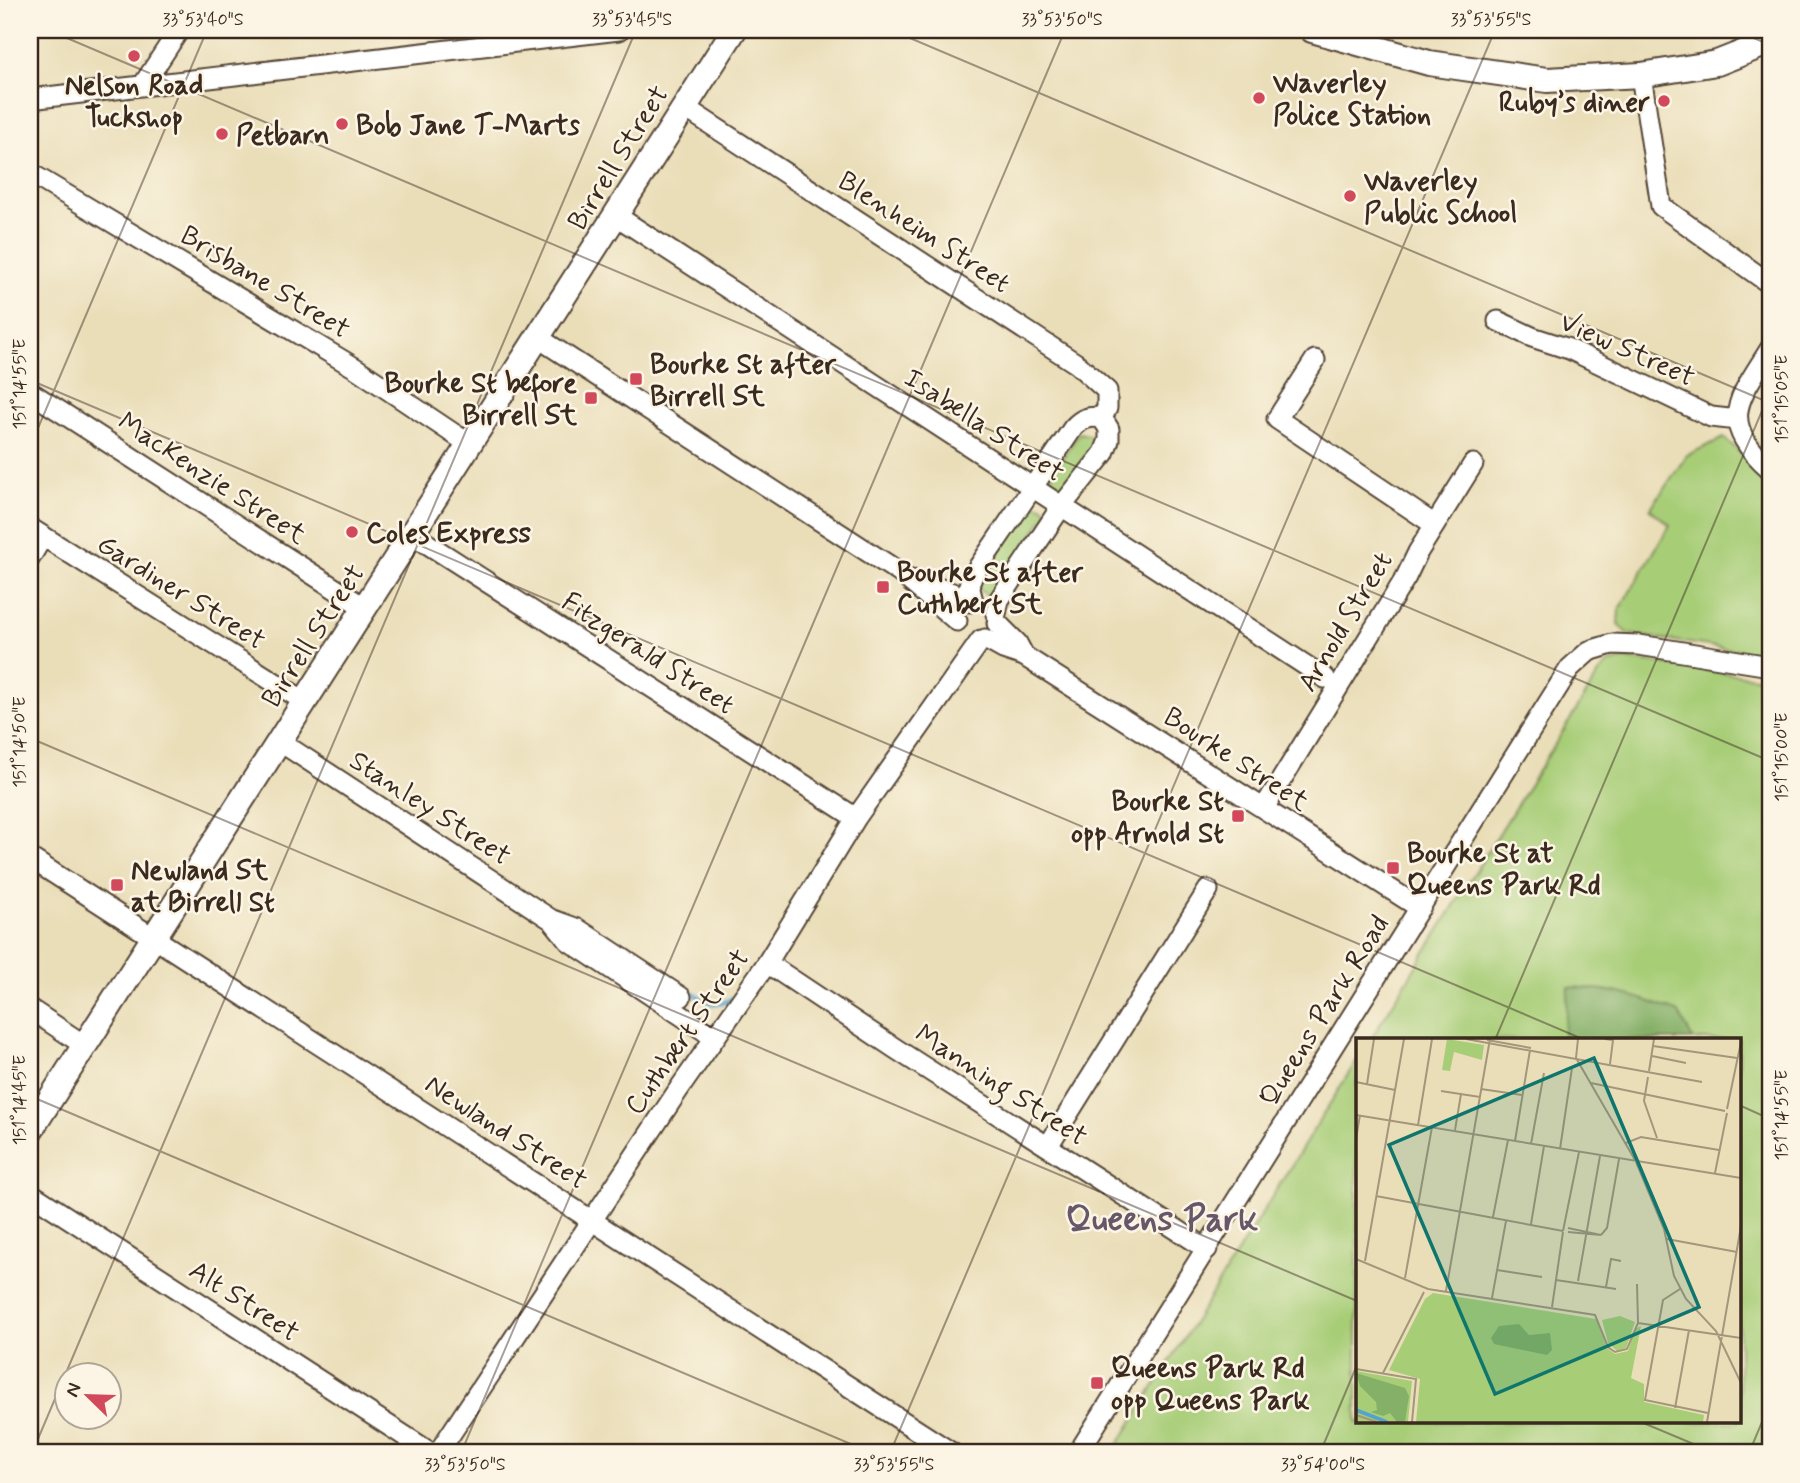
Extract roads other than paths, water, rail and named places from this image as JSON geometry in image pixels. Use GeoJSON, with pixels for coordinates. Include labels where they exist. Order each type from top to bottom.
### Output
{"type":"FeatureCollection","features":[{"type":"Feature","properties":{"kind":"main road","name":"Birrell Street"},"geometry":{"type":"LineString","coordinates":[[30,1131],[734,30]]}},
{"type":"Feature","properties":{"kind":"main road"},"geometry":{"type":"LineString","coordinates":[[1312,30],[1430,63],[1546,80],[1641,75],[1717,63],[1770,42]]}},
{"type":"Feature","properties":{"kind":"street"},"geometry":{"type":"LineString","coordinates":[[143,85],[179,30]]}},
{"type":"Feature","properties":{"kind":"street"},"geometry":{"type":"LineString","coordinates":[[30,99],[610,30]]}},
{"type":"Feature","properties":{"kind":"street"},"geometry":{"type":"LineString","coordinates":[[1641,75],[1661,206],[1770,284]]}},
{"type":"Feature","properties":{"kind":"street","name":"Blenheim Street"},"geometry":{"type":"LineString","coordinates":[[684,107],[1077,364],[1107,391],[1107,408],[1102,418]]}},
{"type":"Feature","properties":{"kind":"street","name":"Brisbane Street"},"geometry":{"type":"LineString","coordinates":[[30,173],[358,369],[469,444]]}},
{"type":"Feature","properties":{"kind":"street","name":"Isabella Street"},"geometry":{"type":"LineString","coordinates":[[615,215],[1325,678]]}},
{"type":"Feature","properties":{"kind":"street","name":"View Street"},"geometry":{"type":"LineString","coordinates":[[1498,321],[1606,366],[1711,417],[1738,420]]}},
{"type":"Feature","properties":{"kind":"street"},"geometry":{"type":"LineString","coordinates":[[537,337],[900,572],[972,601],[990,604],[997,619]]}},
{"type":"Feature","properties":{"kind":"street"},"geometry":{"type":"LineString","coordinates":[[1770,349],[1741,396],[1738,420],[1746,444],[1770,469]]}},
{"type":"Feature","properties":{"kind":"street"},"geometry":{"type":"LineString","coordinates":[[1315,360],[1277,419],[1435,525]]}},
{"type":"Feature","properties":{"kind":"street","name":"MacKenzie Street"},"geometry":{"type":"LineString","coordinates":[[30,392],[365,608]]}},
{"type":"Feature","properties":{"kind":"street"},"geometry":{"type":"LineString","coordinates":[[900,572],[957,621],[964,635],[969,639],[983,640],[994,631],[999,600],[1061,507],[1104,453],[1109,440],[1109,429],[1102,418],[1081,419],[973,575],[969,585],[972,601]]}},
{"type":"Feature","properties":{"kind":"street","name":"Arnold Street"},"geometry":{"type":"LineString","coordinates":[[1264,808],[1473,464]]}},
{"type":"Feature","properties":{"kind":"street"},"geometry":{"type":"LineString","coordinates":[[30,558],[36,532]]}},
{"type":"Feature","properties":{"kind":"street","name":"Gardiner Street"},"geometry":{"type":"LineString","coordinates":[[36,532],[304,701]]}},
{"type":"Feature","properties":{"kind":"street","name":"Fitzgerald Street"},"geometry":{"type":"LineString","coordinates":[[412,534],[856,818]]}},
{"type":"Feature","properties":{"kind":"street"},"geometry":{"type":"LineString","coordinates":[[957,621],[961,609],[972,601]]}},
{"type":"Feature","properties":{"kind":"street","name":"Bourke Street"},"geometry":{"type":"LineString","coordinates":[[997,619],[1024,656]]}},
{"type":"Feature","properties":{"kind":"street","name":"Bourke Street"},"geometry":{"type":"LineString","coordinates":[[983,640],[1024,656],[1420,908]]}},
{"type":"Feature","properties":{"kind":"street","name":"Cuthbert Street"},"geometry":{"type":"LineString","coordinates":[[438,1453],[592,1219],[767,963],[856,818],[983,640]]}},
{"type":"Feature","properties":{"kind":"street","name":"Queens Park Road"},"geometry":{"type":"LineString","coordinates":[[1078,1453],[1570,668],[1589,651],[1612,644],[1770,666]]}},
{"type":"Feature","properties":{"kind":"street","name":"Stanley Street"},"geometry":{"type":"LineString","coordinates":[[279,741],[552,920],[578,929],[681,997]]}},
{"type":"Feature","properties":{"kind":"street","name":"Newland Street"},"geometry":{"type":"LineString","coordinates":[[30,858],[952,1453]]}},
{"type":"Feature","properties":{"kind":"street"},"geometry":{"type":"LineString","coordinates":[[1048,1146],[1208,890]]}},
{"type":"Feature","properties":{"kind":"street","name":"Stanley Street"},"geometry":{"type":"LineString","coordinates":[[552,920],[569,941],[714,1038]]}},
{"type":"Feature","properties":{"kind":"street","name":"Manning Street"},"geometry":{"type":"LineString","coordinates":[[767,963],[1207,1249]]}},
{"type":"Feature","properties":{"kind":"street"},"geometry":{"type":"LineString","coordinates":[[30,1009],[84,1045]]}},
{"type":"Feature","properties":{"kind":"street","name":"Alt Street"},"geometry":{"type":"LineString","coordinates":[[30,1193],[430,1453]]}},
{"type":"Feature","properties":{"kind":"waterway"},"geometry":{"type":"LineString","coordinates":[[692,992],[715,1004],[732,999]]}},
{"type":"Feature","properties":{"kind":"place","name":"Nelson Road Tuckshop"},"geometry":{"type":"Point","coordinates":[134,56]}},
{"type":"Feature","properties":{"kind":"place","name":"Waverley Police Station"},"geometry":{"type":"Point","coordinates":[1259,98]}},
{"type":"Feature","properties":{"kind":"place","name":"Ruby’s diner"},"geometry":{"type":"Point","coordinates":[1664,101]}},
{"type":"Feature","properties":{"kind":"place","name":"Bob Jane T-Marts"},"geometry":{"type":"Point","coordinates":[342,124]}},
{"type":"Feature","properties":{"kind":"place","name":"Petbarn"},"geometry":{"type":"Point","coordinates":[222,134]}},
{"type":"Feature","properties":{"kind":"place","name":"Waverley Public School"},"geometry":{"type":"Point","coordinates":[1350,196]}},
{"type":"Feature","properties":{"kind":"place","name":"Bourke St after Birrell St"},"geometry":{"type":"Point","coordinates":[636,379]}},
{"type":"Feature","properties":{"kind":"place","name":"Bourke St before Birrell St"},"geometry":{"type":"Point","coordinates":[591,398]}},
{"type":"Feature","properties":{"kind":"place","name":"Coles Express"},"geometry":{"type":"Point","coordinates":[352,532]}},
{"type":"Feature","properties":{"kind":"place","name":"Bourke St after Cuthbert St"},"geometry":{"type":"Point","coordinates":[883,587]}},
{"type":"Feature","properties":{"kind":"place","name":"Bourke St opp Arnold St"},"geometry":{"type":"Point","coordinates":[1238,816]}},
{"type":"Feature","properties":{"kind":"place","name":"Bourke St at Queens Park Rd"},"geometry":{"type":"Point","coordinates":[1393,868]}},
{"type":"Feature","properties":{"kind":"place","name":"Newland St at Birrell St"},"geometry":{"type":"Point","coordinates":[117,885]}},
{"type":"Feature","properties":{"kind":"place","name":"Queens Park Rd opp Queens Park"},"geometry":{"type":"Point","coordinates":[1097,1383]}},
{"type":"Feature","properties":{"kind":"district","name":"Queens Park"},"geometry":{"type":"Point","coordinates":[1162,1218]}}]}
